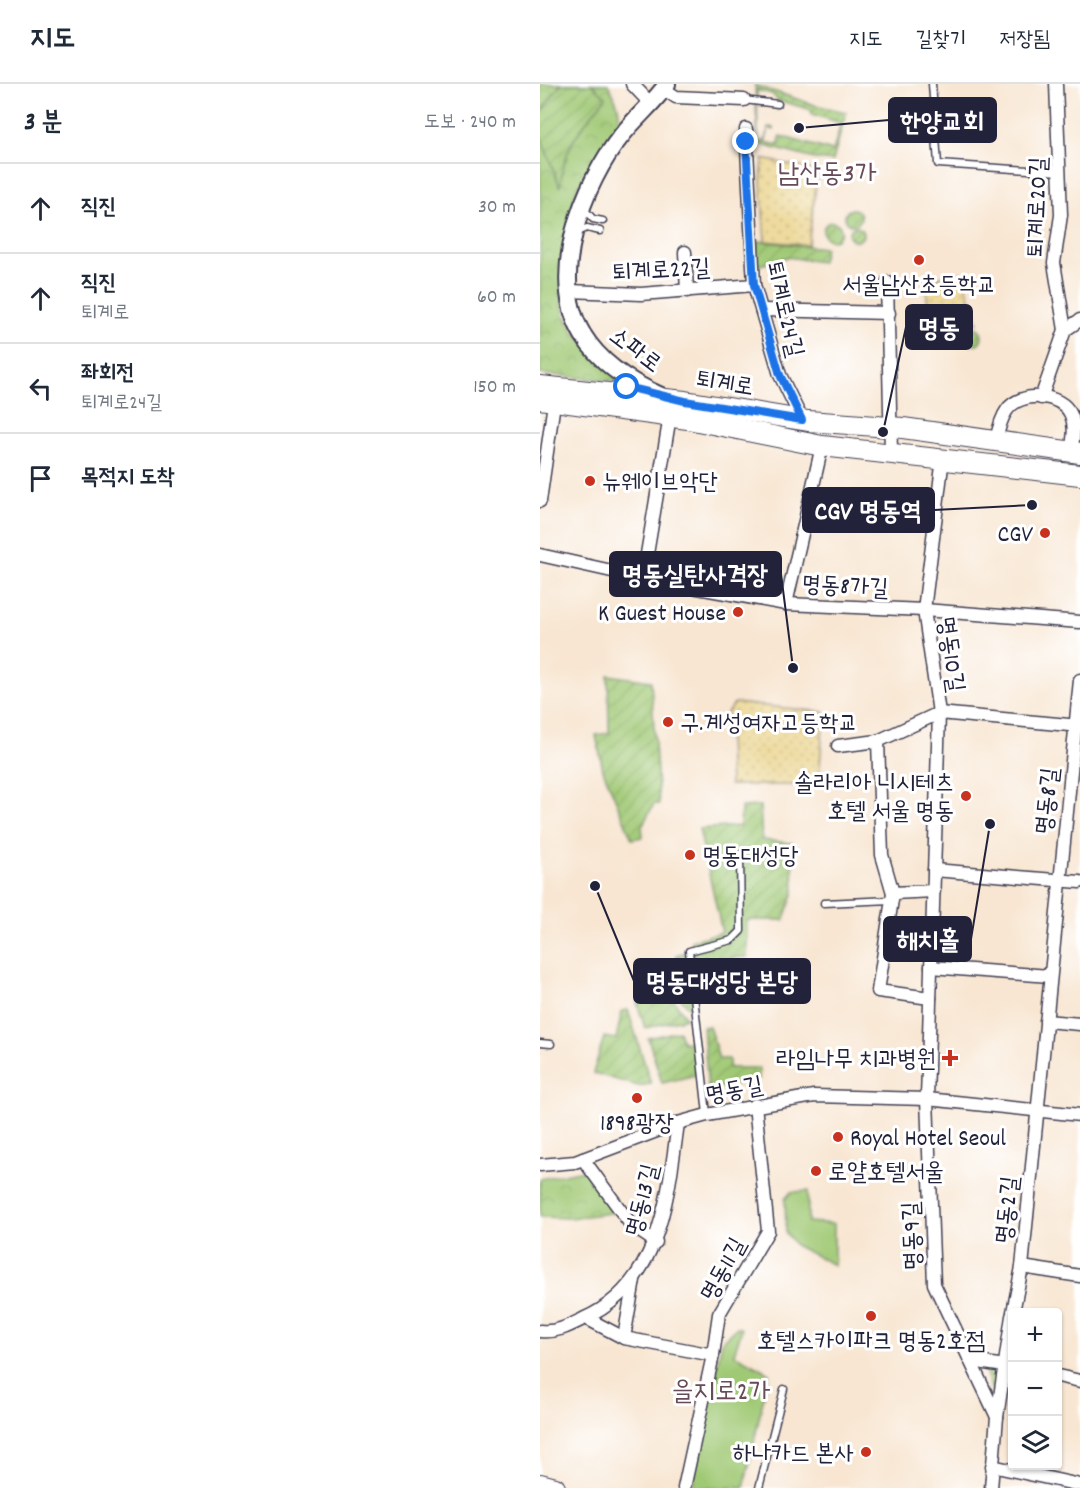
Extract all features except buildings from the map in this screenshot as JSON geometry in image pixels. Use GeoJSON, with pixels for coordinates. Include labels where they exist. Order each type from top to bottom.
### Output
{"type":"FeatureCollection","features":[{"type":"Feature","properties":{"kind":"main road"},"geometry":{"type":"LineString","coordinates":[[540,377],[611,384],[660,395]]}},
{"type":"Feature","properties":{"kind":"main road","name":"퇴계로"},"geometry":{"type":"LineString","coordinates":[[540,386],[681,412],[822,446],[1080,475]]}},
{"type":"Feature","properties":{"kind":"main road","name":"퇴계로"},"geometry":{"type":"LineString","coordinates":[[544,406],[681,412],[891,427],[1076,453]]}},
{"type":"Feature","properties":{"kind":"main road"},"geometry":{"type":"LineString","coordinates":[[540,1484],[555,1488]]}},
{"type":"Feature","properties":{"kind":"street"},"geometry":{"type":"LineString","coordinates":[[632,84],[651,104]]}},
{"type":"Feature","properties":{"kind":"street","name":"퇴계로20길"},"geometry":{"type":"LineString","coordinates":[[1056,84],[1061,215],[1054,263],[1065,330]]}},
{"type":"Feature","properties":{"kind":"street"},"geometry":{"type":"LineString","coordinates":[[665,86],[676,97],[744,100]]}},
{"type":"Feature","properties":{"kind":"street","name":"소파로"},"geometry":{"type":"LineString","coordinates":[[665,86],[622,135],[595,177],[579,211],[573,240],[570,291],[573,314],[588,343],[626,378],[660,395],[681,412]]}},
{"type":"Feature","properties":{"kind":"street","name":"퇴계로24길"},"geometry":{"type":"LineString","coordinates":[[746,129],[754,285],[780,375],[802,420]]}},
{"type":"Feature","properties":{"kind":"street"},"geometry":{"type":"LineString","coordinates":[[685,252],[687,291]]}},
{"type":"Feature","properties":{"kind":"street"},"geometry":{"type":"LineString","coordinates":[[887,282],[891,452]]}},
{"type":"Feature","properties":{"kind":"street","name":"퇴계로22길"},"geometry":{"type":"LineString","coordinates":[[570,291],[641,294],[754,285]]}},
{"type":"Feature","properties":{"kind":"street"},"geometry":{"type":"LineString","coordinates":[[763,310],[889,313]]}},
{"type":"Feature","properties":{"kind":"street"},"geometry":{"type":"LineString","coordinates":[[1041,398],[1065,330],[1080,320]]}},
{"type":"Feature","properties":{"kind":"street"},"geometry":{"type":"LineString","coordinates":[[996,441],[1007,409],[1016,401],[1028,397],[1041,398],[1056,402],[1071,415],[1076,453]]}},
{"type":"Feature","properties":{"kind":"street","name":"퇴계로"},"geometry":{"type":"LineString","coordinates":[[540,501],[544,406]]}},
{"type":"Feature","properties":{"kind":"street","name":"퇴계로"},"geometry":{"type":"LineString","coordinates":[[643,578],[681,412]]}},
{"type":"Feature","properties":{"kind":"street"},"geometry":{"type":"LineString","coordinates":[[786,604],[822,446]]}},
{"type":"Feature","properties":{"kind":"street","name":"명동10길"},"geometry":{"type":"LineString","coordinates":[[927,1099],[939,713],[924,610],[943,458]]}},
{"type":"Feature","properties":{"kind":"street","name":"명동8가길"},"geometry":{"type":"LineString","coordinates":[[540,555],[643,578],[786,604],[924,610],[1080,622]]}},
{"type":"Feature","properties":{"kind":"street","name":"명동8길"},"geometry":{"type":"LineString","coordinates":[[1038,1111],[1059,880],[1078,726],[1080,680]]}},
{"type":"Feature","properties":{"kind":"street"},"geometry":{"type":"LineString","coordinates":[[939,713],[1078,726]]}},
{"type":"Feature","properties":{"kind":"street","name":"명동10길"},"geometry":{"type":"LineString","coordinates":[[838,746],[878,741],[939,713]]}},
{"type":"Feature","properties":{"kind":"street"},"geometry":{"type":"LineString","coordinates":[[878,741],[882,855],[892,896],[878,991],[930,998]]}},
{"type":"Feature","properties":{"kind":"street"},"geometry":{"type":"LineString","coordinates":[[934,870],[1080,882]]}},
{"type":"Feature","properties":{"kind":"street"},"geometry":{"type":"LineString","coordinates":[[892,896],[933,891]]}},
{"type":"Feature","properties":{"kind":"street"},"geometry":{"type":"LineString","coordinates":[[931,967],[1050,975]]}},
{"type":"Feature","properties":{"kind":"street"},"geometry":{"type":"LineString","coordinates":[[1046,1021],[1080,1024]]}},
{"type":"Feature","properties":{"kind":"street","name":"명동길"},"geometry":{"type":"LineString","coordinates":[[540,1165],[558,1165],[583,1159],[678,1123],[707,1115],[814,1096],[927,1099],[1080,1115]]}},
{"type":"Feature","properties":{"kind":"street","name":"명동9길"},"geometry":{"type":"LineString","coordinates":[[927,1099],[934,1284],[997,1417]]}},
{"type":"Feature","properties":{"kind":"street","name":"명동11길"},"geometry":{"type":"LineString","coordinates":[[684,1488],[713,1355],[719,1314],[768,1232],[755,1106]]}},
{"type":"Feature","properties":{"kind":"street","name":"명동2길"},"geometry":{"type":"LineString","coordinates":[[1014,1308],[1022,1267],[1038,1111]]}},
{"type":"Feature","properties":{"kind":"street","name":"명동13길"},"geometry":{"type":"LineString","coordinates":[[540,1331],[552,1333],[586,1318],[612,1302],[634,1279],[656,1242],[667,1208],[678,1123]]}},
{"type":"Feature","properties":{"kind":"street"},"geometry":{"type":"LineString","coordinates":[[583,1159],[632,1226],[656,1242]]}},
{"type":"Feature","properties":{"kind":"street"},"geometry":{"type":"LineString","coordinates":[[1022,1267],[1080,1276]]}},
{"type":"Feature","properties":{"kind":"street"},"geometry":{"type":"LineString","coordinates":[[624,1338],[634,1279]]}},
{"type":"Feature","properties":{"kind":"street"},"geometry":{"type":"LineString","coordinates":[[586,1318],[624,1338],[713,1355]]}},
{"type":"Feature","properties":{"kind":"street"},"geometry":{"type":"LineString","coordinates":[[971,1361],[1008,1367]]}},
{"type":"Feature","properties":{"kind":"street","name":"명동2길"},"geometry":{"type":"LineString","coordinates":[[997,1417],[1008,1371]]}},
{"type":"Feature","properties":{"kind":"street"},"geometry":{"type":"LineString","coordinates":[[1062,1377],[1080,1381]]}},
{"type":"Feature","properties":{"kind":"street"},"geometry":{"type":"LineString","coordinates":[[991,1488],[997,1417]]}},
{"type":"Feature","properties":{"kind":"street"},"geometry":{"type":"LineString","coordinates":[[992,1466],[1080,1485]]}},
{"type":"Feature","properties":{"kind":"lane"},"geometry":{"type":"LineString","coordinates":[[932,84],[938,164],[1061,172]]}},
{"type":"Feature","properties":{"kind":"lane"},"geometry":{"type":"LineString","coordinates":[[744,100],[778,104]]}},
{"type":"Feature","properties":{"kind":"lane"},"geometry":{"type":"LineString","coordinates":[[584,201],[584,209],[588,215],[603,221]]}},
{"type":"Feature","properties":{"kind":"lane"},"geometry":{"type":"LineString","coordinates":[[573,240],[576,234],[584,229],[600,231]]}},
{"type":"Feature","properties":{"kind":"lane"},"geometry":{"type":"LineString","coordinates":[[707,1115],[689,951],[732,940],[741,931],[740,854]]}},
{"type":"Feature","properties":{"kind":"lane"},"geometry":{"type":"LineString","coordinates":[[824,903],[892,896]]}},
{"type":"Feature","properties":{"kind":"lane"},"geometry":{"type":"LineString","coordinates":[[695,991],[785,991]]}},
{"type":"Feature","properties":{"kind":"lane"},"geometry":{"type":"LineString","coordinates":[[540,1044],[551,1044]]}},
{"type":"Feature","properties":{"kind":"lane"},"geometry":{"type":"LineString","coordinates":[[759,1488],[784,1389]]}},
{"type":"Feature","properties":{"kind":"green space"},"geometry":{"type":"Polygon","coordinates":[[[540,84],[608,84],[617,104],[618,124],[577,188],[568,225],[562,298],[564,313],[574,332],[626,382],[540,374],[540,84]]]}},
{"type":"Feature","properties":{"kind":"green space"},"geometry":{"type":"Polygon","coordinates":[[[561,84],[592,84],[606,97],[569,148],[560,187],[540,135],[540,113],[561,84]]]}},
{"type":"Feature","properties":{"kind":"green space"},"geometry":{"type":"Polygon","coordinates":[[[755,85],[815,105],[846,112],[833,161],[814,159],[758,144],[755,85]],[[757,90],[758,141],[764,142],[767,137],[765,142],[779,145],[780,136],[833,151],[841,123],[811,114],[812,110],[780,101],[777,111],[779,101],[772,94],[757,90]]]}},
{"type":"Feature","properties":{"kind":"green space"},"geometry":{"type":"Polygon","coordinates":[[[853,209],[859,211],[861,217],[859,223],[853,225],[847,223],[845,217],[847,211],[853,209]]]}},
{"type":"Feature","properties":{"kind":"green space"},"geometry":{"type":"Polygon","coordinates":[[[832,222],[838,225],[841,231],[838,237],[832,240],[826,237],[823,231],[826,225],[832,222]]]}},
{"type":"Feature","properties":{"kind":"green space"},"geometry":{"type":"Polygon","coordinates":[[[856,227],[861,229],[863,234],[861,239],[856,241],[851,239],[849,234],[851,229],[856,227]]]}},
{"type":"Feature","properties":{"kind":"green space"},"geometry":{"type":"Polygon","coordinates":[[[757,241],[825,248],[822,262],[787,257],[757,266],[757,241]]]}},
{"type":"Feature","properties":{"kind":"green space"},"geometry":{"type":"Polygon","coordinates":[[[973,327],[979,330],[982,336],[979,342],[973,345],[967,342],[964,336],[967,330],[973,327]]]}},
{"type":"Feature","properties":{"kind":"green space"},"geometry":{"type":"Polygon","coordinates":[[[608,675],[651,681],[659,804],[654,804],[642,826],[643,837],[632,839],[603,770],[596,735],[609,733],[608,675]]]}},
{"type":"Feature","properties":{"kind":"green space"},"geometry":{"type":"Polygon","coordinates":[[[760,806],[762,840],[792,843],[794,892],[784,920],[747,920],[747,957],[694,960],[691,941],[722,932],[699,829],[740,826],[741,807],[760,806]]]}},
{"type":"Feature","properties":{"kind":"green space"},"geometry":{"type":"Polygon","coordinates":[[[686,952],[693,1012],[663,979],[670,972],[680,975],[676,955],[686,952]]]}},
{"type":"Feature","properties":{"kind":"green space"},"geometry":{"type":"Polygon","coordinates":[[[658,985],[672,997],[686,1018],[645,1028],[637,1002],[651,998],[658,985]]]}},
{"type":"Feature","properties":{"kind":"green space"},"geometry":{"type":"Polygon","coordinates":[[[628,1010],[651,1084],[638,1086],[593,1073],[604,1037],[616,1039],[622,1011],[628,1010]]]}},
{"type":"Feature","properties":{"kind":"green space"},"geometry":{"type":"Polygon","coordinates":[[[709,1026],[719,1059],[729,1059],[729,1068],[759,1068],[759,1079],[708,1090],[703,1027],[709,1026]]]}},
{"type":"Feature","properties":{"kind":"green space"},"geometry":{"type":"Polygon","coordinates":[[[679,1031],[683,1043],[695,1040],[696,1075],[662,1083],[648,1038],[679,1031]]]}},
{"type":"Feature","properties":{"kind":"green space"},"geometry":{"type":"Polygon","coordinates":[[[588,1169],[620,1212],[570,1218],[540,1217],[540,1179],[588,1169]]]}},
{"type":"Feature","properties":{"kind":"green space"},"geometry":{"type":"Polygon","coordinates":[[[808,1191],[808,1222],[834,1224],[834,1265],[796,1246],[786,1233],[785,1199],[791,1192],[808,1191]]]}},
{"type":"Feature","properties":{"kind":"green space"},"geometry":{"type":"Polygon","coordinates":[[[737,1327],[742,1329],[734,1354],[769,1373],[744,1488],[692,1488],[722,1341],[737,1327]]]}},
{"type":"Feature","properties":{"kind":"green space"},"geometry":{"type":"Polygon","coordinates":[[[985,1370],[1000,1372],[997,1394],[993,1394],[985,1370]]]}},
{"type":"Feature","properties":{"kind":"sand"},"geometry":{"type":"Polygon","coordinates":[[[763,159],[818,171],[808,245],[765,241],[761,181],[763,159]]]}},
{"type":"Feature","properties":{"kind":"sand"},"geometry":{"type":"Polygon","coordinates":[[[962,273],[978,323],[931,330],[925,279],[962,273]]]}},
{"type":"Feature","properties":{"kind":"sand"},"geometry":{"type":"Polygon","coordinates":[[[735,703],[824,712],[819,780],[796,785],[730,785],[727,713],[735,703]]]}},
{"type":"Feature","properties":{"kind":"place","name":"한양교회"},"geometry":{"type":"Point","coordinates":[799,128]}},
{"type":"Feature","properties":{"kind":"place","name":"서울남산초등학교"},"geometry":{"type":"Point","coordinates":[919,260]}},
{"type":"Feature","properties":{"kind":"place","name":"명동"},"geometry":{"type":"Point","coordinates":[883,432]}},
{"type":"Feature","properties":{"kind":"place","name":"뉴웨이브악단"},"geometry":{"type":"Point","coordinates":[590,481]}},
{"type":"Feature","properties":{"kind":"place","name":"CGV 명동역"},"geometry":{"type":"Point","coordinates":[1032,505]}},
{"type":"Feature","properties":{"kind":"place","name":"CGV"},"geometry":{"type":"Point","coordinates":[1045,533]}},
{"type":"Feature","properties":{"kind":"place","name":"K Guest House"},"geometry":{"type":"Point","coordinates":[738,612]}},
{"type":"Feature","properties":{"kind":"place","name":"명동실탄사격장"},"geometry":{"type":"Point","coordinates":[793,668]}},
{"type":"Feature","properties":{"kind":"place","name":"구.계성여자고등학교"},"geometry":{"type":"Point","coordinates":[668,722]}},
{"type":"Feature","properties":{"kind":"place","name":"솔라리아 니시테츠 호텔 서울 명동"},"geometry":{"type":"Point","coordinates":[966,796]}},
{"type":"Feature","properties":{"kind":"place","name":"해치홀"},"geometry":{"type":"Point","coordinates":[990,824]}},
{"type":"Feature","properties":{"kind":"place","name":"명동대성당"},"geometry":{"type":"Point","coordinates":[690,855]}},
{"type":"Feature","properties":{"kind":"place","name":"명동대성당 본당"},"geometry":{"type":"Point","coordinates":[595,886]}},
{"type":"Feature","properties":{"kind":"place","name":"라임나무 치과병원"},"geometry":{"type":"Point","coordinates":[950,1058]}},
{"type":"Feature","properties":{"kind":"place","name":"1898광장"},"geometry":{"type":"Point","coordinates":[637,1098]}},
{"type":"Feature","properties":{"kind":"place","name":"Royal Hotel Seoul"},"geometry":{"type":"Point","coordinates":[838,1137]}},
{"type":"Feature","properties":{"kind":"place","name":"로얄호텔서울"},"geometry":{"type":"Point","coordinates":[816,1171]}},
{"type":"Feature","properties":{"kind":"place","name":"호텔스카이파크 명동2호점"},"geometry":{"type":"Point","coordinates":[871,1316]}},
{"type":"Feature","properties":{"kind":"place","name":"하나카드 본사"},"geometry":{"type":"Point","coordinates":[866,1452]}},
{"type":"Feature","properties":{"kind":"district","name":"남산동3가"},"geometry":{"type":"Point","coordinates":[827,172]}},
{"type":"Feature","properties":{"kind":"district","name":"을지로2가"},"geometry":{"type":"Point","coordinates":[721,1390]}},
{"type":"Feature","properties":{"kind":"route"},"geometry":{"type":"LineString","coordinates":[[627,387],[685,401],[802,420],[790,401],[780,375],[754,285],[746,142]]}}]}
